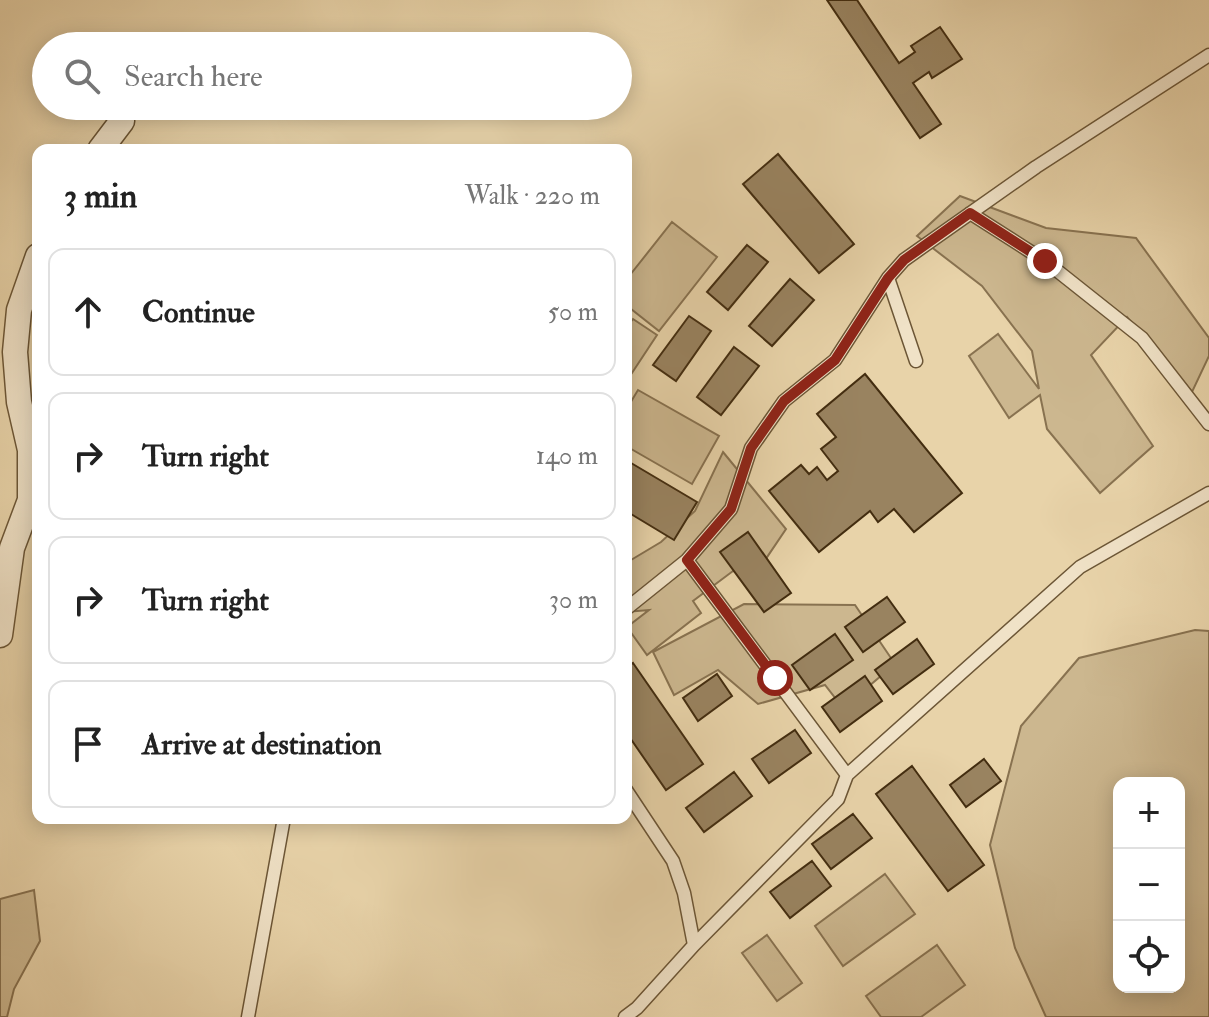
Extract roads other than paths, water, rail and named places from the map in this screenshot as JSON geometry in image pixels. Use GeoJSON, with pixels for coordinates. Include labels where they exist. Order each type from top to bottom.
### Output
{"type":"FeatureCollection","features":[{"type":"Feature","properties":{"kind":"street"},"geometry":{"type":"LineString","coordinates":[[105,144],[122,121]]}},
{"type":"Feature","properties":{"kind":"street"},"geometry":{"type":"LineString","coordinates":[[0,635],[12,548],[32,514],[30,450],[19,402],[15,352],[19,310],[32,273]]}},
{"type":"Feature","properties":{"kind":"lane"},"geometry":{"type":"LineString","coordinates":[[632,604],[687,560],[731,509],[751,448],[759,436],[784,401],[835,360],[888,278],[904,260],[1036,167],[1209,55]]}},
{"type":"Feature","properties":{"kind":"lane"},"geometry":{"type":"LineString","coordinates":[[970,213],[1045,261],[1142,338],[1209,424]]}},
{"type":"Feature","properties":{"kind":"lane"},"geometry":{"type":"LineString","coordinates":[[888,278],[916,361]]}},
{"type":"Feature","properties":{"kind":"lane"},"geometry":{"type":"LineString","coordinates":[[625,1017],[838,799],[847,775],[1080,567],[1209,493]]}},
{"type":"Feature","properties":{"kind":"lane"},"geometry":{"type":"LineString","coordinates":[[687,560],[847,775]]}},
{"type":"Feature","properties":{"kind":"lane"},"geometry":{"type":"LineString","coordinates":[[632,799],[673,861],[684,893],[694,945]]}},
{"type":"Feature","properties":{"kind":"lane"},"geometry":{"type":"LineString","coordinates":[[248,1017],[283,824]]}}]}
